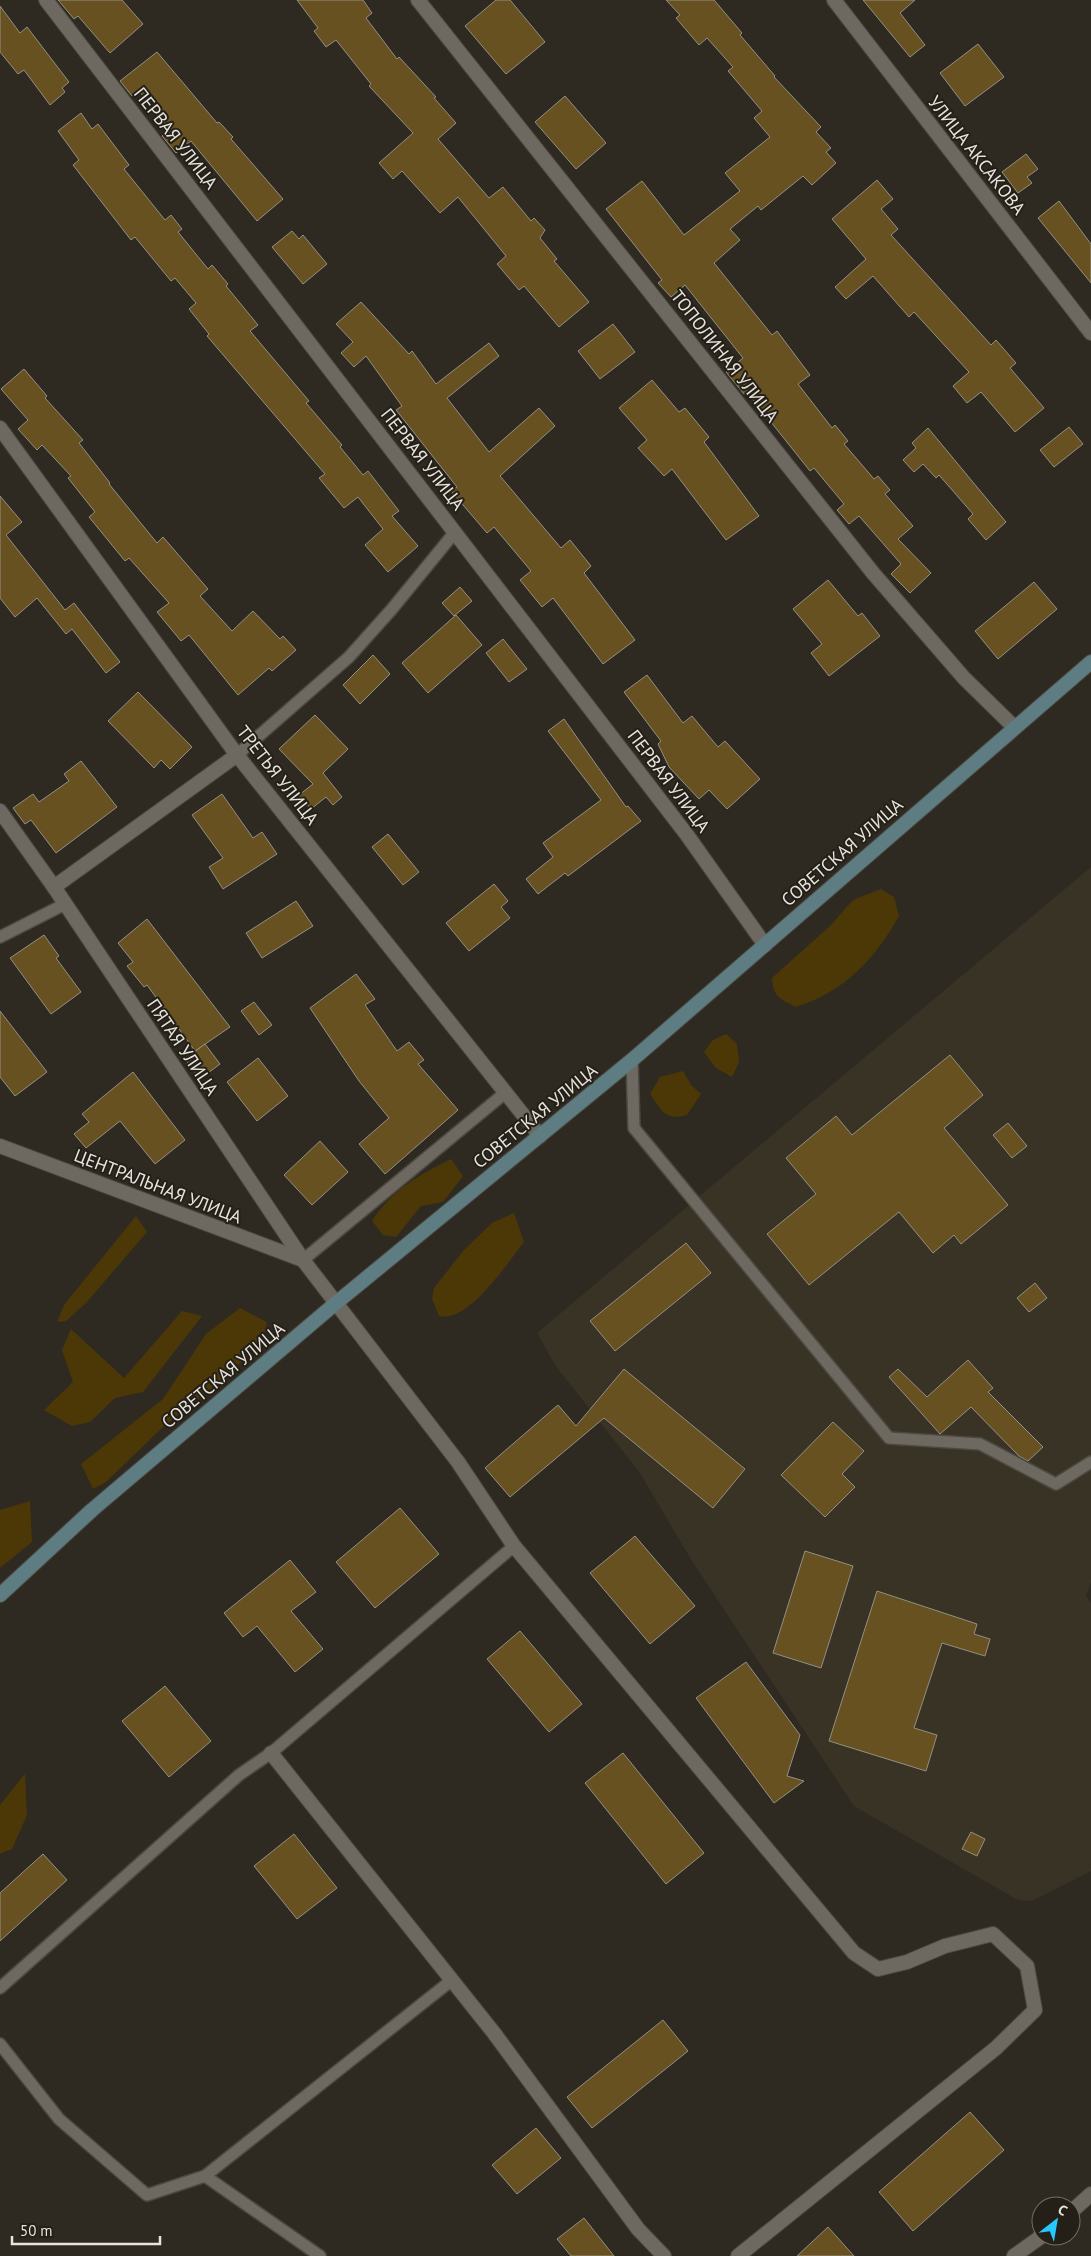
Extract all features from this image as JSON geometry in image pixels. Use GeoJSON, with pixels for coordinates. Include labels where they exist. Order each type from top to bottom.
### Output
{"type":"FeatureCollection","features":[{"type":"Feature","properties":{"kind":"main road","name":"СОВЕТСКАЯ УЛИЦА"},"geometry":{"type":"LineString","coordinates":[[0,1595],[92,1510],[336,1304],[632,1060],[1091,662]]}},
{"type":"Feature","properties":{"kind":"street","name":"ПЕРВАЯ УЛИЦА"},"geometry":{"type":"LineString","coordinates":[[46,0],[688,835],[765,945]]}},
{"type":"Feature","properties":{"kind":"street","name":"ТОПОЛИНАЯ УЛИЦА"},"geometry":{"type":"LineString","coordinates":[[418,0],[873,572],[964,678],[1014,727]]}},
{"type":"Feature","properties":{"kind":"street","name":"УЛИЦА АКСАКОВА"},"geometry":{"type":"LineString","coordinates":[[834,0],[1091,333]]}},
{"type":"Feature","properties":{"kind":"street","name":"ТРЕТЬЯ УЛИЦА"},"geometry":{"type":"LineString","coordinates":[[0,428],[237,755],[540,1136]]}},
{"type":"Feature","properties":{"kind":"street"},"geometry":{"type":"LineString","coordinates":[[54,887],[237,755]]}},
{"type":"Feature","properties":{"kind":"street","name":"ПЯТАЯ УЛИЦА"},"geometry":{"type":"LineString","coordinates":[[0,811],[54,887],[303,1260],[458,1462],[514,1546],[854,1953],[878,1969],[907,1962],[945,1946],[993,1934],[1027,1966],[1036,2010],[996,2048],[738,2256]]}},
{"type":"Feature","properties":{"kind":"street","name":"ЦЕНТРАЛЬНАЯ УЛИЦА"},"geometry":{"type":"LineString","coordinates":[[0,1146],[303,1260]]}},
{"type":"Feature","properties":{"kind":"street"},"geometry":{"type":"LineString","coordinates":[[271,1753],[452,1980],[638,2229],[664,2256]]}},
{"type":"Feature","properties":{"kind":"street"},"geometry":{"type":"LineString","coordinates":[[1081,2203],[1091,2194]]}},
{"type":"Feature","properties":{"kind":"street"},"geometry":{"type":"LineString","coordinates":[[1014,2256],[1031,2244]]}},
{"type":"Feature","properties":{"kind":"lane"},"geometry":{"type":"LineString","coordinates":[[237,755],[348,657],[392,610],[455,532]]}},
{"type":"Feature","properties":{"kind":"lane"},"geometry":{"type":"LineString","coordinates":[[0,937],[65,904]]}},
{"type":"Feature","properties":{"kind":"lane"},"geometry":{"type":"LineString","coordinates":[[632,1060],[634,1128],[889,1438],[980,1444],[1056,1484],[1091,1462]]}},
{"type":"Feature","properties":{"kind":"lane"},"geometry":{"type":"LineString","coordinates":[[303,1260],[505,1093]]}},
{"type":"Feature","properties":{"kind":"lane"},"geometry":{"type":"LineString","coordinates":[[0,1988],[239,1775],[271,1753],[514,1546]]}},
{"type":"Feature","properties":{"kind":"lane"},"geometry":{"type":"LineString","coordinates":[[0,2044],[59,2119],[148,2195],[205,2176],[452,1980]]}},
{"type":"Feature","properties":{"kind":"lane"},"geometry":{"type":"LineString","coordinates":[[205,2176],[320,2256]]}},
{"type":"Feature","properties":{"kind":"shaded area"},"geometry":{"type":"Polygon","coordinates":[[[1091,867],[1091,1582],[1086,1596],[1091,1603],[1091,1871],[1032,1901],[1018,1900],[854,1806],[692,1561],[640,1473],[555,1365],[537,1333],[1091,867]]]}},
{"type":"Feature","properties":{"kind":"shaded area"},"geometry":{"type":"Polygon","coordinates":[[[881,889],[894,897],[899,916],[890,932],[869,960],[843,983],[813,1001],[796,1007],[778,997],[772,978],[830,926],[853,900],[881,889]]]}},
{"type":"Feature","properties":{"kind":"shaded area"},"geometry":{"type":"Polygon","coordinates":[[[726,1034],[737,1044],[739,1062],[732,1077],[716,1068],[704,1052],[713,1040],[726,1034]]]}},
{"type":"Feature","properties":{"kind":"shaded area"},"geometry":{"type":"Polygon","coordinates":[[[683,1071],[691,1085],[701,1094],[687,1115],[674,1117],[661,1110],[650,1094],[660,1077],[683,1071]]]}},
{"type":"Feature","properties":{"kind":"shaded area"},"geometry":{"type":"Polygon","coordinates":[[[451,1159],[463,1176],[443,1202],[421,1206],[396,1237],[383,1235],[372,1221],[388,1200],[417,1177],[451,1159]]]}},
{"type":"Feature","properties":{"kind":"shaded area"},"geometry":{"type":"Polygon","coordinates":[[[514,1213],[524,1242],[498,1276],[474,1301],[462,1311],[450,1316],[439,1316],[432,1299],[434,1288],[463,1251],[492,1223],[514,1213]]]}},
{"type":"Feature","properties":{"kind":"shaded area"},"geometry":{"type":"Polygon","coordinates":[[[136,1216],[147,1232],[86,1303],[66,1321],[57,1322],[64,1305],[136,1216]]]}},
{"type":"Feature","properties":{"kind":"shaded area"},"geometry":{"type":"Polygon","coordinates":[[[240,1308],[267,1322],[262,1343],[218,1383],[164,1426],[106,1482],[93,1489],[81,1464],[163,1399],[206,1334],[240,1308]]]}},
{"type":"Feature","properties":{"kind":"shaded area"},"geometry":{"type":"Polygon","coordinates":[[[182,1311],[202,1316],[143,1392],[115,1398],[90,1422],[72,1426],[44,1410],[73,1382],[62,1350],[71,1329],[124,1378],[182,1311]]]}},
{"type":"Feature","properties":{"kind":"shaded area"},"geometry":{"type":"Polygon","coordinates":[[[30,1501],[32,1542],[0,1568],[0,1510],[30,1501]]]}},
{"type":"Feature","properties":{"kind":"shaded area"},"geometry":{"type":"Polygon","coordinates":[[[25,1774],[27,1815],[12,1849],[0,1854],[0,1805],[25,1774]]]}},
{"type":"Feature","properties":{"kind":"building"},"geometry":{"type":"Polygon","coordinates":[[[58,0],[122,0],[143,24],[110,53],[78,16],[74,19],[58,0]]]}},
{"type":"Feature","properties":{"kind":"building"},"geometry":{"type":"Polygon","coordinates":[[[297,0],[363,0],[372,13],[366,18],[397,59],[399,57],[436,97],[434,98],[456,123],[438,139],[489,198],[503,187],[531,221],[534,218],[545,230],[540,238],[557,259],[554,261],[589,302],[559,327],[524,286],[519,290],[497,264],[506,256],[458,197],[440,213],[402,171],[393,179],[379,163],[413,133],[369,86],[371,84],[336,40],[326,47],[314,31],[318,28],[297,0]]]}},
{"type":"Feature","properties":{"kind":"building"},"geometry":{"type":"Polygon","coordinates":[[[496,0],[510,0],[545,42],[506,74],[465,26],[496,0]]]}},
{"type":"Feature","properties":{"kind":"building"},"geometry":{"type":"Polygon","coordinates":[[[666,0],[714,0],[742,33],[740,35],[774,77],[821,127],[816,132],[831,148],[826,152],[836,163],[812,185],[803,176],[761,210],[758,206],[730,229],[740,240],[714,263],[772,335],[777,331],[810,375],[798,384],[832,428],[835,425],[848,441],[844,444],[874,479],[878,476],[890,490],[885,494],[913,526],[898,539],[931,573],[910,593],[891,574],[901,564],[859,516],[849,524],[837,510],[844,504],[814,468],[810,471],[747,392],[744,394],[726,372],[743,358],[685,285],[671,297],[658,283],[662,280],[606,209],[642,181],[684,235],[740,191],[725,173],[770,137],[754,118],[762,111],[728,71],[733,67],[707,38],[699,45],[676,18],[680,15],[666,0]]]}},
{"type":"Feature","properties":{"kind":"building"},"geometry":{"type":"Polygon","coordinates":[[[863,0],[915,0],[900,13],[925,45],[910,57],[863,0]]]}},
{"type":"Feature","properties":{"kind":"building"},"geometry":{"type":"Polygon","coordinates":[[[0,6],[20,33],[27,27],[69,82],[62,88],[65,92],[50,105],[24,70],[18,74],[0,52],[0,6]]]}},
{"type":"Feature","properties":{"kind":"building"},"geometry":{"type":"Polygon","coordinates":[[[978,44],[1004,77],[965,106],[940,73],[978,44]]]}},
{"type":"Feature","properties":{"kind":"building"},"geometry":{"type":"Polygon","coordinates":[[[157,52],[217,123],[219,122],[233,137],[231,139],[283,199],[257,221],[191,141],[176,153],[162,136],[170,129],[139,91],[132,96],[120,81],[157,52]]]}},
{"type":"Feature","properties":{"kind":"building"},"geometry":{"type":"Polygon","coordinates":[[[565,96],[606,143],[576,169],[535,122],[565,96]]]}},
{"type":"Feature","properties":{"kind":"building"},"geometry":{"type":"Polygon","coordinates":[[[81,113],[92,129],[98,124],[129,165],[124,169],[165,220],[171,215],[182,229],[178,232],[208,269],[212,265],[228,284],[226,286],[258,325],[250,331],[309,401],[306,403],[342,445],[340,447],[363,475],[368,471],[399,511],[392,516],[418,546],[388,572],[365,545],[383,529],[358,497],[344,508],[319,478],[325,474],[207,336],[209,334],[189,309],[196,303],[175,278],[171,281],[135,237],[131,240],[73,165],[79,160],[58,131],[81,113]]]}},
{"type":"Feature","properties":{"kind":"building"},"geometry":{"type":"Polygon","coordinates":[[[1026,154],[1038,169],[1027,177],[1032,183],[1018,193],[1002,172],[1026,154]]]}},
{"type":"Feature","properties":{"kind":"building"},"geometry":{"type":"Polygon","coordinates":[[[877,180],[893,199],[881,209],[898,229],[891,235],[991,345],[996,340],[1016,363],[1010,368],[1044,408],[1015,432],[981,392],[967,403],[953,386],[969,372],[914,312],[909,317],[873,276],[846,299],[835,287],[866,259],[832,219],[877,180]]]}},
{"type":"Feature","properties":{"kind":"building"},"geometry":{"type":"Polygon","coordinates":[[[1059,201],[1091,244],[1091,283],[1038,218],[1059,201]]]}},
{"type":"Feature","properties":{"kind":"building"},"geometry":{"type":"Polygon","coordinates":[[[292,231],[299,239],[303,235],[327,264],[303,284],[272,247],[292,231]]]}},
{"type":"Feature","properties":{"kind":"building"},"geometry":{"type":"Polygon","coordinates":[[[361,302],[409,354],[412,351],[436,384],[489,343],[499,356],[447,398],[489,452],[539,408],[555,426],[500,476],[561,548],[570,540],[591,566],[584,573],[635,640],[603,664],[553,598],[542,607],[520,580],[531,571],[494,527],[487,533],[451,491],[457,487],[396,410],[402,406],[366,356],[354,367],[341,353],[353,342],[336,324],[361,302]]]}},
{"type":"Feature","properties":{"kind":"building"},"geometry":{"type":"Polygon","coordinates":[[[613,324],[635,352],[600,379],[578,351],[613,324]]]}},
{"type":"Feature","properties":{"kind":"building"},"geometry":{"type":"Polygon","coordinates":[[[24,369],[47,396],[45,398],[83,440],[79,443],[109,484],[157,543],[163,537],[208,589],[200,596],[232,631],[253,611],[280,639],[283,636],[296,650],[272,671],[269,668],[238,695],[189,635],[181,641],[157,612],[169,603],[129,558],[125,561],[89,517],[95,512],[68,478],[71,476],[42,445],[37,450],[18,429],[28,420],[1,389],[24,369]]]}},
{"type":"Feature","properties":{"kind":"building"},"geometry":{"type":"Polygon","coordinates":[[[652,380],[679,412],[685,408],[709,437],[704,442],[759,516],[726,540],[672,469],[664,476],[638,448],[647,440],[619,408],[652,380]]]}},
{"type":"Feature","properties":{"kind":"building"},"geometry":{"type":"Polygon","coordinates":[[[1069,427],[1083,444],[1054,467],[1040,450],[1069,427]]]}},
{"type":"Feature","properties":{"kind":"building"},"geometry":{"type":"Polygon","coordinates":[[[928,428],[1006,522],[986,540],[968,519],[973,514],[939,475],[936,478],[923,464],[914,472],[903,460],[916,448],[912,443],[928,428]]]}},
{"type":"Feature","properties":{"kind":"building"},"geometry":{"type":"Polygon","coordinates":[[[0,496],[22,522],[6,535],[65,610],[74,603],[120,662],[106,673],[72,629],[66,634],[37,598],[15,617],[0,598],[0,496]]]}},
{"type":"Feature","properties":{"kind":"building"},"geometry":{"type":"Polygon","coordinates":[[[828,580],[858,616],[862,613],[880,636],[829,676],[811,653],[822,644],[793,609],[828,580]]]}},
{"type":"Feature","properties":{"kind":"building"},"geometry":{"type":"Polygon","coordinates":[[[1034,582],[1057,609],[998,659],[975,631],[1034,582]]]}},
{"type":"Feature","properties":{"kind":"building"},"geometry":{"type":"Polygon","coordinates":[[[460,587],[472,601],[454,616],[442,603],[460,587]]]}},
{"type":"Feature","properties":{"kind":"building"},"geometry":{"type":"Polygon","coordinates":[[[456,615],[482,645],[428,693],[402,663],[456,615]]]}},
{"type":"Feature","properties":{"kind":"building"},"geometry":{"type":"Polygon","coordinates":[[[503,639],[527,669],[509,682],[486,653],[503,639]]]}},
{"type":"Feature","properties":{"kind":"building"},"geometry":{"type":"Polygon","coordinates":[[[373,655],[390,674],[360,704],[343,685],[373,655]]]}},
{"type":"Feature","properties":{"kind":"building"},"geometry":{"type":"Polygon","coordinates":[[[647,675],[683,723],[692,716],[718,747],[725,741],[760,779],[727,809],[709,790],[699,799],[669,767],[658,744],[661,741],[624,692],[647,675]]]}},
{"type":"Feature","properties":{"kind":"building"},"geometry":{"type":"Polygon","coordinates":[[[138,692],[192,747],[170,769],[161,760],[154,768],[108,721],[138,692]]]}},
{"type":"Feature","properties":{"kind":"building"},"geometry":{"type":"Polygon","coordinates":[[[315,715],[348,749],[323,773],[342,797],[333,805],[326,797],[311,809],[299,795],[313,784],[279,749],[315,715]]]}},
{"type":"Feature","properties":{"kind":"building"},"geometry":{"type":"Polygon","coordinates":[[[564,719],[626,807],[628,806],[641,821],[568,876],[565,873],[538,894],[526,879],[553,857],[543,843],[601,800],[548,731],[564,719]]]}},
{"type":"Feature","properties":{"kind":"building"},"geometry":{"type":"Polygon","coordinates":[[[81,761],[117,807],[56,853],[31,820],[25,824],[13,808],[33,794],[39,802],[69,781],[64,774],[81,761]]]}},
{"type":"Feature","properties":{"kind":"building"},"geometry":{"type":"Polygon","coordinates":[[[222,794],[253,838],[262,832],[277,854],[223,889],[209,867],[223,858],[192,815],[222,794]]]}},
{"type":"Feature","properties":{"kind":"building"},"geometry":{"type":"Polygon","coordinates":[[[388,834],[419,872],[403,885],[372,847],[388,834]]]}},
{"type":"Feature","properties":{"kind":"building"},"geometry":{"type":"Polygon","coordinates":[[[494,884],[508,901],[501,907],[510,918],[469,951],[446,923],[494,884]]]}},
{"type":"Feature","properties":{"kind":"building"},"geometry":{"type":"Polygon","coordinates":[[[296,901],[313,926],[262,958],[246,933],[296,901]]]}},
{"type":"Feature","properties":{"kind":"building"},"geometry":{"type":"Polygon","coordinates":[[[147,919],[230,1027],[195,1051],[147,985],[144,987],[127,966],[133,962],[118,943],[147,919]]]}},
{"type":"Feature","properties":{"kind":"building"},"geometry":{"type":"Polygon","coordinates":[[[44,935],[59,956],[56,958],[81,992],[51,1014],[10,958],[44,935]]]}},
{"type":"Feature","properties":{"kind":"building"},"geometry":{"type":"Polygon","coordinates":[[[356,974],[375,999],[365,1005],[397,1051],[409,1042],[424,1060],[418,1064],[458,1110],[385,1174],[359,1144],[389,1118],[359,1081],[310,1008],[356,974]]]}},
{"type":"Feature","properties":{"kind":"building"},"geometry":{"type":"Polygon","coordinates":[[[254,1002],[272,1025],[259,1035],[241,1011],[254,1002]]]}},
{"type":"Feature","properties":{"kind":"building"},"geometry":{"type":"Polygon","coordinates":[[[0,1011],[47,1072],[15,1096],[0,1077],[0,1011]]]}},
{"type":"Feature","properties":{"kind":"building"},"geometry":{"type":"Polygon","coordinates":[[[205,1044],[220,1064],[200,1079],[185,1059],[205,1044]]]}},
{"type":"Feature","properties":{"kind":"building"},"geometry":{"type":"Polygon","coordinates":[[[950,1055],[983,1095],[944,1128],[1008,1205],[961,1244],[954,1235],[933,1253],[899,1212],[809,1285],[767,1234],[816,1194],[786,1158],[836,1116],[852,1135],[950,1055]]]}},
{"type":"Feature","properties":{"kind":"building"},"geometry":{"type":"Polygon","coordinates":[[[258,1058],[288,1096],[257,1121],[227,1082],[258,1058]]]}},
{"type":"Feature","properties":{"kind":"building"},"geometry":{"type":"Polygon","coordinates":[[[133,1072],[185,1140],[155,1164],[120,1121],[86,1148],[74,1134],[89,1122],[82,1114],[133,1072]]]}},
{"type":"Feature","properties":{"kind":"building"},"geometry":{"type":"Polygon","coordinates":[[[1008,1123],[1027,1146],[1012,1158],[993,1135],[1008,1123]]]}},
{"type":"Feature","properties":{"kind":"building"},"geometry":{"type":"Polygon","coordinates":[[[320,1141],[348,1172],[312,1205],[284,1175],[320,1141]]]}},
{"type":"Feature","properties":{"kind":"building"},"geometry":{"type":"Polygon","coordinates":[[[686,1243],[711,1273],[615,1351],[590,1321],[686,1243]]]}},
{"type":"Feature","properties":{"kind":"building"},"geometry":{"type":"Polygon","coordinates":[[[1035,1283],[1047,1298],[1029,1312],[1017,1298],[1035,1283]]]}},
{"type":"Feature","properties":{"kind":"building"},"geometry":{"type":"Polygon","coordinates":[[[968,1360],[993,1388],[988,1392],[1043,1447],[1028,1461],[1019,1456],[971,1407],[940,1434],[889,1377],[898,1369],[927,1397],[968,1360]]]}},
{"type":"Feature","properties":{"kind":"building"},"geometry":{"type":"Polygon","coordinates":[[[624,1369],[745,1469],[713,1508],[604,1418],[510,1497],[485,1468],[558,1405],[576,1426],[624,1369]]]}},
{"type":"Feature","properties":{"kind":"building"},"geometry":{"type":"Polygon","coordinates":[[[833,1422],[864,1451],[842,1474],[855,1487],[825,1517],[781,1475],[833,1422]]]}},
{"type":"Feature","properties":{"kind":"building"},"geometry":{"type":"Polygon","coordinates":[[[400,1508],[439,1554],[375,1608],[336,1562],[400,1508]]]}},
{"type":"Feature","properties":{"kind":"building"},"geometry":{"type":"Polygon","coordinates":[[[635,1536],[695,1606],[650,1644],[590,1573],[635,1536]]]}},
{"type":"Feature","properties":{"kind":"building"},"geometry":{"type":"Polygon","coordinates":[[[805,1551],[853,1566],[821,1668],[773,1653],[805,1551]]]}},
{"type":"Feature","properties":{"kind":"building"},"geometry":{"type":"Polygon","coordinates":[[[290,1560],[316,1592],[291,1611],[323,1649],[295,1672],[257,1626],[243,1637],[224,1613],[290,1560]]]}},
{"type":"Feature","properties":{"kind":"building"},"geometry":{"type":"Polygon","coordinates":[[[877,1591],[977,1624],[974,1634],[990,1639],[985,1656],[942,1643],[914,1728],[937,1735],[926,1771],[829,1741],[877,1591]]]}},
{"type":"Feature","properties":{"kind":"building"},"geometry":{"type":"Polygon","coordinates":[[[520,1631],[582,1704],[549,1732],[487,1659],[520,1631]]]}},
{"type":"Feature","properties":{"kind":"building"},"geometry":{"type":"Polygon","coordinates":[[[746,1662],[800,1735],[787,1776],[804,1781],[774,1803],[696,1698],[746,1662]]]}},
{"type":"Feature","properties":{"kind":"building"},"geometry":{"type":"Polygon","coordinates":[[[165,1686],[211,1741],[169,1777],[122,1721],[165,1686]]]}},
{"type":"Feature","properties":{"kind":"building"},"geometry":{"type":"Polygon","coordinates":[[[623,1753],[704,1853],[666,1884],[585,1783],[623,1753]]]}},
{"type":"Feature","properties":{"kind":"building"},"geometry":{"type":"Polygon","coordinates":[[[971,1832],[985,1839],[977,1856],[962,1849],[971,1832]]]}},
{"type":"Feature","properties":{"kind":"building"},"geometry":{"type":"Polygon","coordinates":[[[294,1834],[337,1888],[297,1919],[254,1866],[294,1834]]]}},
{"type":"Feature","properties":{"kind":"building"},"geometry":{"type":"Polygon","coordinates":[[[43,1854],[67,1880],[0,1941],[0,1893],[43,1854]]]}},
{"type":"Feature","properties":{"kind":"building"},"geometry":{"type":"Polygon","coordinates":[[[663,2020],[688,2051],[592,2128],[567,2097],[663,2020]]]}},
{"type":"Feature","properties":{"kind":"building"},"geometry":{"type":"Polygon","coordinates":[[[970,2112],[1004,2150],[913,2231],[879,2192],[970,2112]]]}},
{"type":"Feature","properties":{"kind":"building"},"geometry":{"type":"Polygon","coordinates":[[[536,2128],[561,2158],[517,2194],[492,2165],[536,2128]]]}},
{"type":"Feature","properties":{"kind":"building"},"geometry":{"type":"Polygon","coordinates":[[[584,2218],[614,2256],[571,2256],[557,2239],[584,2218]]]}},
{"type":"Feature","properties":{"kind":"building"},"geometry":{"type":"Polygon","coordinates":[[[828,2227],[854,2256],[797,2256],[828,2227]]]}}]}
